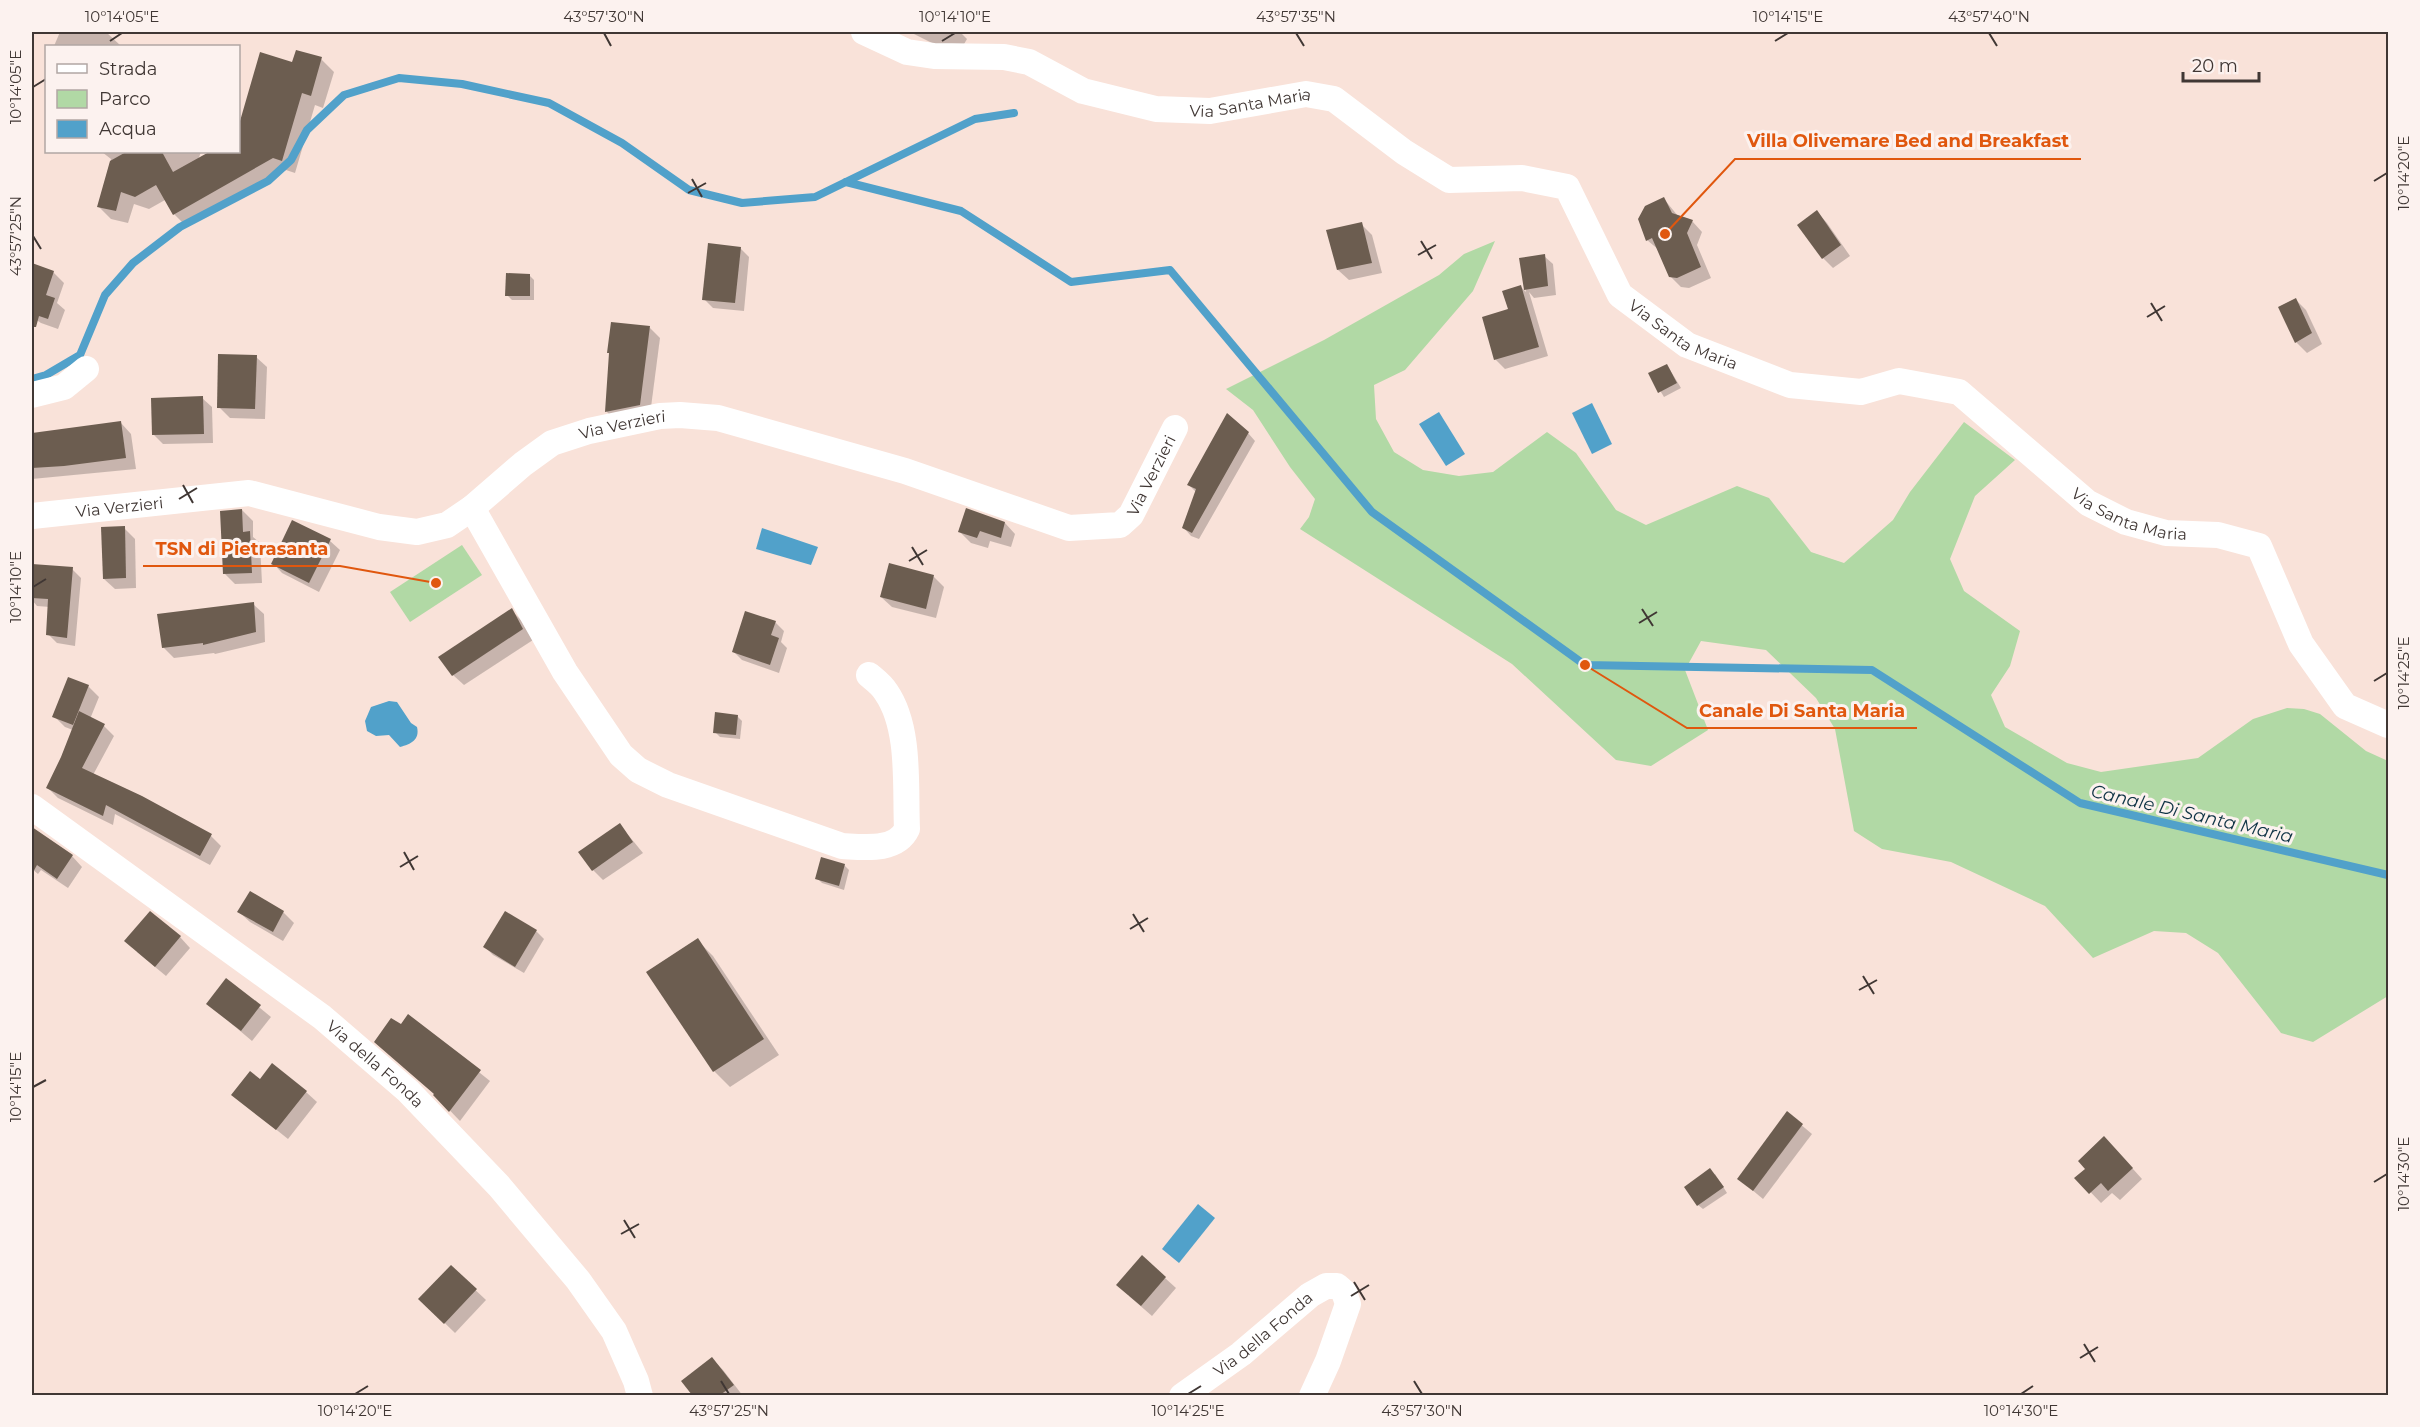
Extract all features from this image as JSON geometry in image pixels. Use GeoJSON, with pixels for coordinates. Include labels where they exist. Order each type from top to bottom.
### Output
{"type":"FeatureCollection","features":[{"type":"Feature","properties":{"kind":"street","name":"Via Santa Maria"},"geometry":{"type":"LineString","coordinates":[[864,32],[907,52],[934,56],[1004,57],[1029,62],[1083,91],[1156,109],[1210,111],[1306,94],[1334,99],[1404,152],[1449,180],[1522,178],[1567,187],[1620,294],[1687,345],[1790,385],[1861,392],[1899,381],[1959,393],[2088,503],[2126,522],[2166,533],[2218,535],[2259,546],[2301,644],[2338,697],[2345,706],[2388,724]]}},
{"type":"Feature","properties":{"kind":"street"},"geometry":{"type":"LineString","coordinates":[[32,395],[64,387],[86,369]]}},
{"type":"Feature","properties":{"kind":"street","name":"Via Verzieri"},"geometry":{"type":"LineString","coordinates":[[32,516],[249,493],[380,527],[417,532],[447,525],[472,508],[523,464],[552,443],[589,431],[660,416],[680,415],[718,418],[905,471],[1069,528],[1120,525],[1131,515],[1175,428]]}},
{"type":"Feature","properties":{"kind":"street"},"geometry":{"type":"LineString","coordinates":[[472,508],[565,672],[604,733],[621,755],[638,770],[669,785],[842,846],[870,847],[894,843],[902,839],[907,829],[903,737],[897,712],[885,690],[870,675]]}},
{"type":"Feature","properties":{"kind":"street","name":"Via della Fonda"},"geometry":{"type":"LineString","coordinates":[[32,807],[322,1017],[408,1091],[499,1186],[578,1280],[614,1331],[640,1395]]}},
{"type":"Feature","properties":{"kind":"street","name":"Via della Fonda"},"geometry":{"type":"LineString","coordinates":[[1182,1395],[1241,1354],[1310,1295],[1326,1286],[1336,1286],[1344,1292],[1348,1304],[1328,1361],[1312,1395]]}},
{"type":"Feature","properties":{"kind":"green space"},"geometry":{"type":"Polygon","coordinates":[[[1495,241],[1473,291],[1405,370],[1374,385],[1376,419],[1394,452],[1423,470],[1459,476],[1493,472],[1547,432],[1576,453],[1616,510],[1646,525],[1737,486],[1769,498],[1811,552],[1844,563],[1893,520],[1910,492],[1964,422],[2015,460],[1975,496],[1950,559],[1964,591],[2020,631],[2010,666],[1991,695],[2005,727],[2067,763],[2101,772],[2198,758],[2253,719],[2287,708],[2304,709],[2320,714],[2366,751],[2388,761],[2388,996],[2313,1042],[2281,1033],[2218,953],[2186,933],[2154,931],[2093,958],[2045,906],[1951,862],[1882,849],[1854,831],[1835,729],[1816,698],[1766,650],[1701,641],[1685,670],[1708,730],[1651,766],[1616,760],[1512,664],[1300,529],[1309,517],[1315,499],[1290,467],[1253,410],[1226,389],[1324,340],[1439,275],[1464,254],[1495,241]]]}},
{"type":"Feature","properties":{"kind":"green space"},"geometry":{"type":"Polygon","coordinates":[[[462,545],[482,575],[410,622],[390,592],[462,545]]]}},
{"type":"Feature","properties":{"kind":"water"},"geometry":{"type":"Polygon","coordinates":[[[1592,403],[1612,444],[1592,454],[1572,413],[1592,403]]]}},
{"type":"Feature","properties":{"kind":"water"},"geometry":{"type":"Polygon","coordinates":[[[1439,412],[1465,454],[1446,466],[1419,424],[1439,412]]]}},
{"type":"Feature","properties":{"kind":"water"},"geometry":{"type":"Polygon","coordinates":[[[762,528],[818,547],[811,565],[756,549],[762,528]]]}},
{"type":"Feature","properties":{"kind":"water"},"geometry":{"type":"Polygon","coordinates":[[[389,701],[397,702],[418,731],[414,741],[400,747],[389,735],[376,736],[367,731],[365,721],[371,707],[389,701]]]}},
{"type":"Feature","properties":{"kind":"water"},"geometry":{"type":"Polygon","coordinates":[[[1198,1204],[1215,1218],[1179,1263],[1162,1249],[1198,1204]]]}},
{"type":"Feature","properties":{"kind":"building"},"geometry":{"type":"Polygon","coordinates":[[[296,50],[322,57],[311,96],[302,93],[282,161],[273,158],[173,215],[156,185],[135,197],[121,192],[116,211],[97,207],[110,161],[124,153],[163,153],[173,172],[207,153],[240,153],[240,121],[260,52],[292,62],[296,50]]]}},
{"type":"Feature","properties":{"kind":"building"},"geometry":{"type":"Polygon","coordinates":[[[1664,197],[1672,213],[1693,220],[1687,233],[1701,267],[1677,278],[1669,277],[1652,238],[1646,241],[1638,219],[1645,206],[1664,197]]]}},
{"type":"Feature","properties":{"kind":"building"},"geometry":{"type":"Polygon","coordinates":[[[1817,210],[1841,245],[1822,259],[1797,225],[1817,210]]]}},
{"type":"Feature","properties":{"kind":"building"},"geometry":{"type":"Polygon","coordinates":[[[1362,222],[1372,263],[1337,270],[1326,230],[1362,222]]]}},
{"type":"Feature","properties":{"kind":"building"},"geometry":{"type":"Polygon","coordinates":[[[708,243],[741,247],[735,303],[702,300],[708,243]]]}},
{"type":"Feature","properties":{"kind":"building"},"geometry":{"type":"Polygon","coordinates":[[[1545,254],[1548,286],[1524,290],[1519,258],[1545,254]]]}},
{"type":"Feature","properties":{"kind":"building"},"geometry":{"type":"Polygon","coordinates":[[[32,263],[54,271],[46,295],[55,298],[48,319],[39,316],[36,327],[32,327],[32,263]]]}},
{"type":"Feature","properties":{"kind":"building"},"geometry":{"type":"Polygon","coordinates":[[[506,273],[530,274],[530,296],[505,296],[506,273]]]}},
{"type":"Feature","properties":{"kind":"building"},"geometry":{"type":"Polygon","coordinates":[[[1521,285],[1539,347],[1494,360],[1482,317],[1508,309],[1502,291],[1521,285]]]}},
{"type":"Feature","properties":{"kind":"building"},"geometry":{"type":"Polygon","coordinates":[[[2296,298],[2312,333],[2295,343],[2278,307],[2296,298]]]}},
{"type":"Feature","properties":{"kind":"building"},"geometry":{"type":"Polygon","coordinates":[[[611,322],[650,326],[640,405],[605,412],[609,353],[607,353],[611,322]]]}},
{"type":"Feature","properties":{"kind":"building"},"geometry":{"type":"Polygon","coordinates":[[[218,354],[257,355],[255,409],[217,408],[218,354]]]}},
{"type":"Feature","properties":{"kind":"building"},"geometry":{"type":"Polygon","coordinates":[[[1667,364],[1677,383],[1658,393],[1648,373],[1667,364]]]}},
{"type":"Feature","properties":{"kind":"building"},"geometry":{"type":"Polygon","coordinates":[[[203,396],[204,434],[152,435],[151,398],[203,396]]]}},
{"type":"Feature","properties":{"kind":"building"},"geometry":{"type":"Polygon","coordinates":[[[1227,413],[1249,432],[1192,533],[1182,528],[1196,489],[1187,485],[1227,413]]]}},
{"type":"Feature","properties":{"kind":"building"},"geometry":{"type":"Polygon","coordinates":[[[121,421],[126,458],[32,468],[32,433],[121,421]]]}},
{"type":"Feature","properties":{"kind":"building"},"geometry":{"type":"Polygon","coordinates":[[[966,508],[1005,522],[1001,538],[980,531],[977,538],[958,532],[966,508]]]}},
{"type":"Feature","properties":{"kind":"building"},"geometry":{"type":"Polygon","coordinates":[[[242,509],[243,532],[250,531],[252,573],[223,574],[220,511],[242,509]]]}},
{"type":"Feature","properties":{"kind":"building"},"geometry":{"type":"Polygon","coordinates":[[[292,520],[331,539],[309,583],[271,564],[292,520]]]}},
{"type":"Feature","properties":{"kind":"building"},"geometry":{"type":"Polygon","coordinates":[[[125,526],[126,578],[103,579],[101,527],[125,526]]]}},
{"type":"Feature","properties":{"kind":"building"},"geometry":{"type":"Polygon","coordinates":[[[889,563],[934,575],[926,609],[880,597],[889,563]]]}},
{"type":"Feature","properties":{"kind":"building"},"geometry":{"type":"Polygon","coordinates":[[[32,564],[73,567],[67,638],[46,635],[48,599],[32,598],[32,564]]]}},
{"type":"Feature","properties":{"kind":"building"},"geometry":{"type":"Polygon","coordinates":[[[254,602],[256,632],[203,645],[203,643],[162,648],[157,614],[254,602]]]}},
{"type":"Feature","properties":{"kind":"building"},"geometry":{"type":"Polygon","coordinates":[[[512,608],[523,629],[452,676],[438,657],[512,608]]]}},
{"type":"Feature","properties":{"kind":"building"},"geometry":{"type":"Polygon","coordinates":[[[745,611],[776,621],[771,635],[779,638],[770,665],[732,652],[745,611]]]}},
{"type":"Feature","properties":{"kind":"building"},"geometry":{"type":"Polygon","coordinates":[[[68,677],[89,685],[73,725],[52,717],[68,677]]]}},
{"type":"Feature","properties":{"kind":"building"},"geometry":{"type":"Polygon","coordinates":[[[79,711],[105,724],[82,768],[142,796],[212,834],[200,856],[106,805],[103,816],[46,788],[79,711]]]}},
{"type":"Feature","properties":{"kind":"building"},"geometry":{"type":"Polygon","coordinates":[[[715,712],[738,715],[736,735],[713,733],[715,712]]]}},
{"type":"Feature","properties":{"kind":"building"},"geometry":{"type":"Polygon","coordinates":[[[620,823],[633,842],[592,871],[578,852],[620,823]]]}},
{"type":"Feature","properties":{"kind":"building"},"geometry":{"type":"Polygon","coordinates":[[[32,827],[73,855],[57,879],[37,865],[32,874],[32,827]]]}},
{"type":"Feature","properties":{"kind":"building"},"geometry":{"type":"Polygon","coordinates":[[[821,857],[845,864],[839,886],[815,879],[821,857]]]}},
{"type":"Feature","properties":{"kind":"building"},"geometry":{"type":"Polygon","coordinates":[[[250,891],[284,911],[273,932],[237,912],[250,891]]]}},
{"type":"Feature","properties":{"kind":"building"},"geometry":{"type":"Polygon","coordinates":[[[150,911],[181,936],[155,967],[124,941],[150,911]]]}},
{"type":"Feature","properties":{"kind":"building"},"geometry":{"type":"Polygon","coordinates":[[[505,911],[537,930],[515,967],[483,947],[505,911]]]}},
{"type":"Feature","properties":{"kind":"building"},"geometry":{"type":"Polygon","coordinates":[[[698,938],[764,1039],[713,1072],[646,972],[698,938]]]}},
{"type":"Feature","properties":{"kind":"building"},"geometry":{"type":"Polygon","coordinates":[[[226,978],[261,1005],[241,1031],[206,1004],[226,978]]]}},
{"type":"Feature","properties":{"kind":"building"},"geometry":{"type":"Polygon","coordinates":[[[408,1014],[481,1070],[449,1112],[434,1094],[374,1042],[391,1018],[401,1024],[408,1014]]]}},
{"type":"Feature","properties":{"kind":"building"},"geometry":{"type":"Polygon","coordinates":[[[272,1063],[307,1091],[276,1130],[231,1095],[250,1071],[260,1079],[272,1063]]]}},
{"type":"Feature","properties":{"kind":"building"},"geometry":{"type":"Polygon","coordinates":[[[1787,1111],[1803,1124],[1753,1191],[1737,1179],[1787,1111]]]}},
{"type":"Feature","properties":{"kind":"building"},"geometry":{"type":"Polygon","coordinates":[[[2104,1136],[2133,1168],[2108,1191],[2101,1183],[2089,1194],[2074,1178],[2085,1169],[2078,1161],[2104,1136]]]}},
{"type":"Feature","properties":{"kind":"building"},"geometry":{"type":"Polygon","coordinates":[[[1710,1168],[1724,1187],[1697,1206],[1684,1187],[1710,1168]]]}},
{"type":"Feature","properties":{"kind":"building"},"geometry":{"type":"Polygon","coordinates":[[[1142,1255],[1166,1277],[1141,1306],[1116,1285],[1142,1255]]]}},
{"type":"Feature","properties":{"kind":"building"},"geometry":{"type":"Polygon","coordinates":[[[451,1265],[477,1289],[444,1324],[418,1299],[451,1265]]]}},
{"type":"Feature","properties":{"kind":"building"},"geometry":{"type":"Polygon","coordinates":[[[712,1357],[734,1385],[720,1395],[692,1395],[681,1381],[712,1357]]]}},
{"type":"Feature","properties":{"kind":"waterway"},"geometry":{"type":"LineString","coordinates":[[32,379],[46,375],[80,355],[105,295],[133,263],[180,227],[268,181],[291,160],[307,130],[344,95],[399,78],[462,84],[549,103],[622,143],[689,190],[742,203],[815,197],[975,119],[1014,113]]}},
{"type":"Feature","properties":{"kind":"waterway","name":"Canale Di Santa Maria"},"geometry":{"type":"LineString","coordinates":[[846,182],[961,211],[1071,282],[1170,270],[1372,512],[1585,665],[1872,670],[2080,803],[2388,875]]}},
{"type":"Feature","properties":{"kind":"place","name":"Villa Olivemare Bed and Breakfast"},"geometry":{"type":"Point","coordinates":[1665,234]}},
{"type":"Feature","properties":{"kind":"place","name":"TSN di Pietrasanta"},"geometry":{"type":"Point","coordinates":[436,583]}},
{"type":"Feature","properties":{"kind":"place","name":"Canale Di Santa Maria"},"geometry":{"type":"Point","coordinates":[1585,665]}}]}
